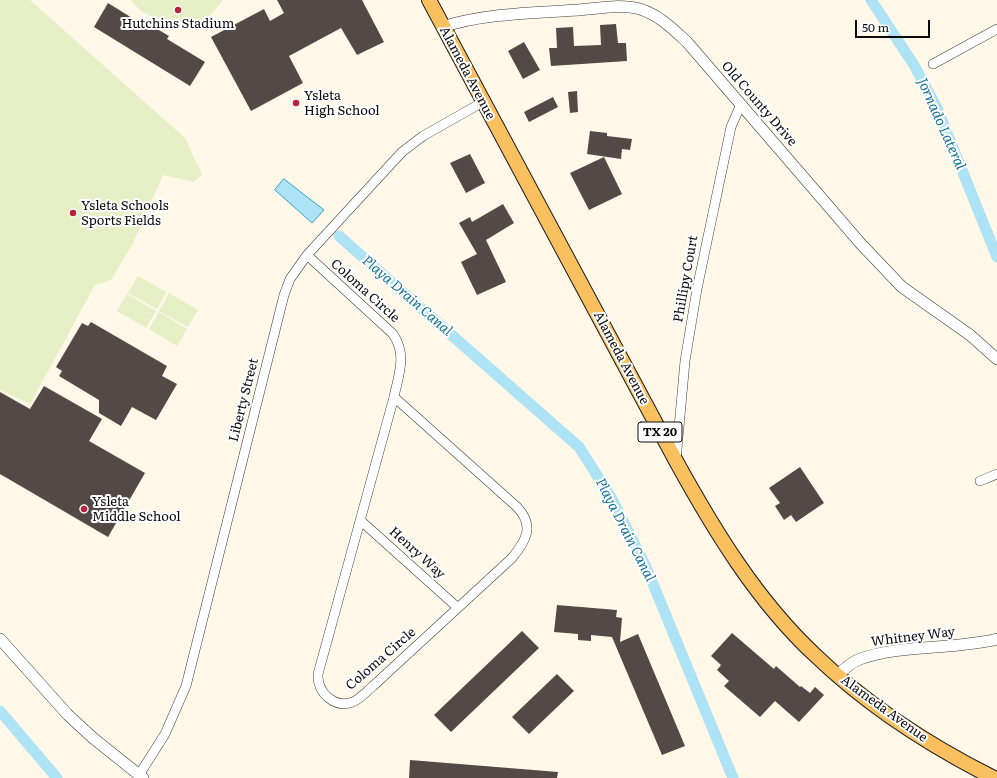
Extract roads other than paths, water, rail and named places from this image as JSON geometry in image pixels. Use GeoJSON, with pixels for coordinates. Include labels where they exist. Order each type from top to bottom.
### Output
{"type":"FeatureCollection","features":[{"type":"Feature","properties":{"kind":"main road","name":"Alameda Avenue"},"geometry":{"type":"LineString","coordinates":[[429,0],[442,27],[707,518],[745,574],[791,630],[814,655],[866,698],[940,749],[994,778]]}},
{"type":"Feature","properties":{"kind":"street","name":"Old County Drive"},"geometry":{"type":"LineString","coordinates":[[442,27],[466,20],[506,15],[608,8],[640,9],[659,18],[672,27],[862,244],[902,287],[970,335],[997,359]]}},
{"type":"Feature","properties":{"kind":"street"},"geometry":{"type":"LineString","coordinates":[[933,64],[997,29]]}},
{"type":"Feature","properties":{"kind":"street","name":"Liberty Street"},"geometry":{"type":"LineString","coordinates":[[141,776],[165,734],[186,686],[284,295],[290,279],[307,255],[402,152],[423,136],[483,102]]}},
{"type":"Feature","properties":{"kind":"street","name":"Phillipy Court"},"geometry":{"type":"LineString","coordinates":[[676,461],[685,361],[697,289],[731,127],[741,104]]}},
{"type":"Feature","properties":{"kind":"street","name":"Coloma Circle"},"geometry":{"type":"LineString","coordinates":[[307,255],[393,334],[398,342],[402,360],[394,397],[318,674],[320,687],[324,694],[335,702],[346,703],[356,700],[512,558],[521,546],[527,533],[526,519],[518,507],[394,397]]}},
{"type":"Feature","properties":{"kind":"street"},"geometry":{"type":"LineString","coordinates":[[980,481],[997,474]]}},
{"type":"Feature","properties":{"kind":"street","name":"Henry Way"},"geometry":{"type":"LineString","coordinates":[[360,520],[457,607]]}},
{"type":"Feature","properties":{"kind":"street"},"geometry":{"type":"LineString","coordinates":[[0,639],[68,715],[93,738],[141,776]]}},
{"type":"Feature","properties":{"kind":"street","name":"Whitney Way"},"geometry":{"type":"LineString","coordinates":[[838,675],[860,659],[893,652],[982,643],[997,639]]}},
{"type":"Feature","properties":{"kind":"water"},"geometry":{"type":"Polygon","coordinates":[[[284,179],[324,210],[312,223],[275,190],[284,179]]]}},
{"type":"Feature","properties":{"kind":"waterway","name":"Jornado Lateral"},"geometry":{"type":"LineString","coordinates":[[871,0],[914,65],[937,108],[997,257]]}},
{"type":"Feature","properties":{"kind":"waterway","name":"Playa Drain Canal"},"geometry":{"type":"LineString","coordinates":[[339,236],[579,447],[612,499],[646,567],[733,778]]}},
{"type":"Feature","properties":{"kind":"waterway"},"geometry":{"type":"LineString","coordinates":[[0,711],[57,778]]}},
{"type":"Feature","properties":{"kind":"place","name":"Hutchins Stadium"},"geometry":{"type":"Point","coordinates":[178,10]}},
{"type":"Feature","properties":{"kind":"place","name":"Ysleta High School"},"geometry":{"type":"Point","coordinates":[296,103]}},
{"type":"Feature","properties":{"kind":"place","name":"Ysleta Schools Sports Fields"},"geometry":{"type":"Point","coordinates":[73,213]}},
{"type":"Feature","properties":{"kind":"place","name":"Ysleta Middle School"},"geometry":{"type":"Point","coordinates":[84,509]}}]}
